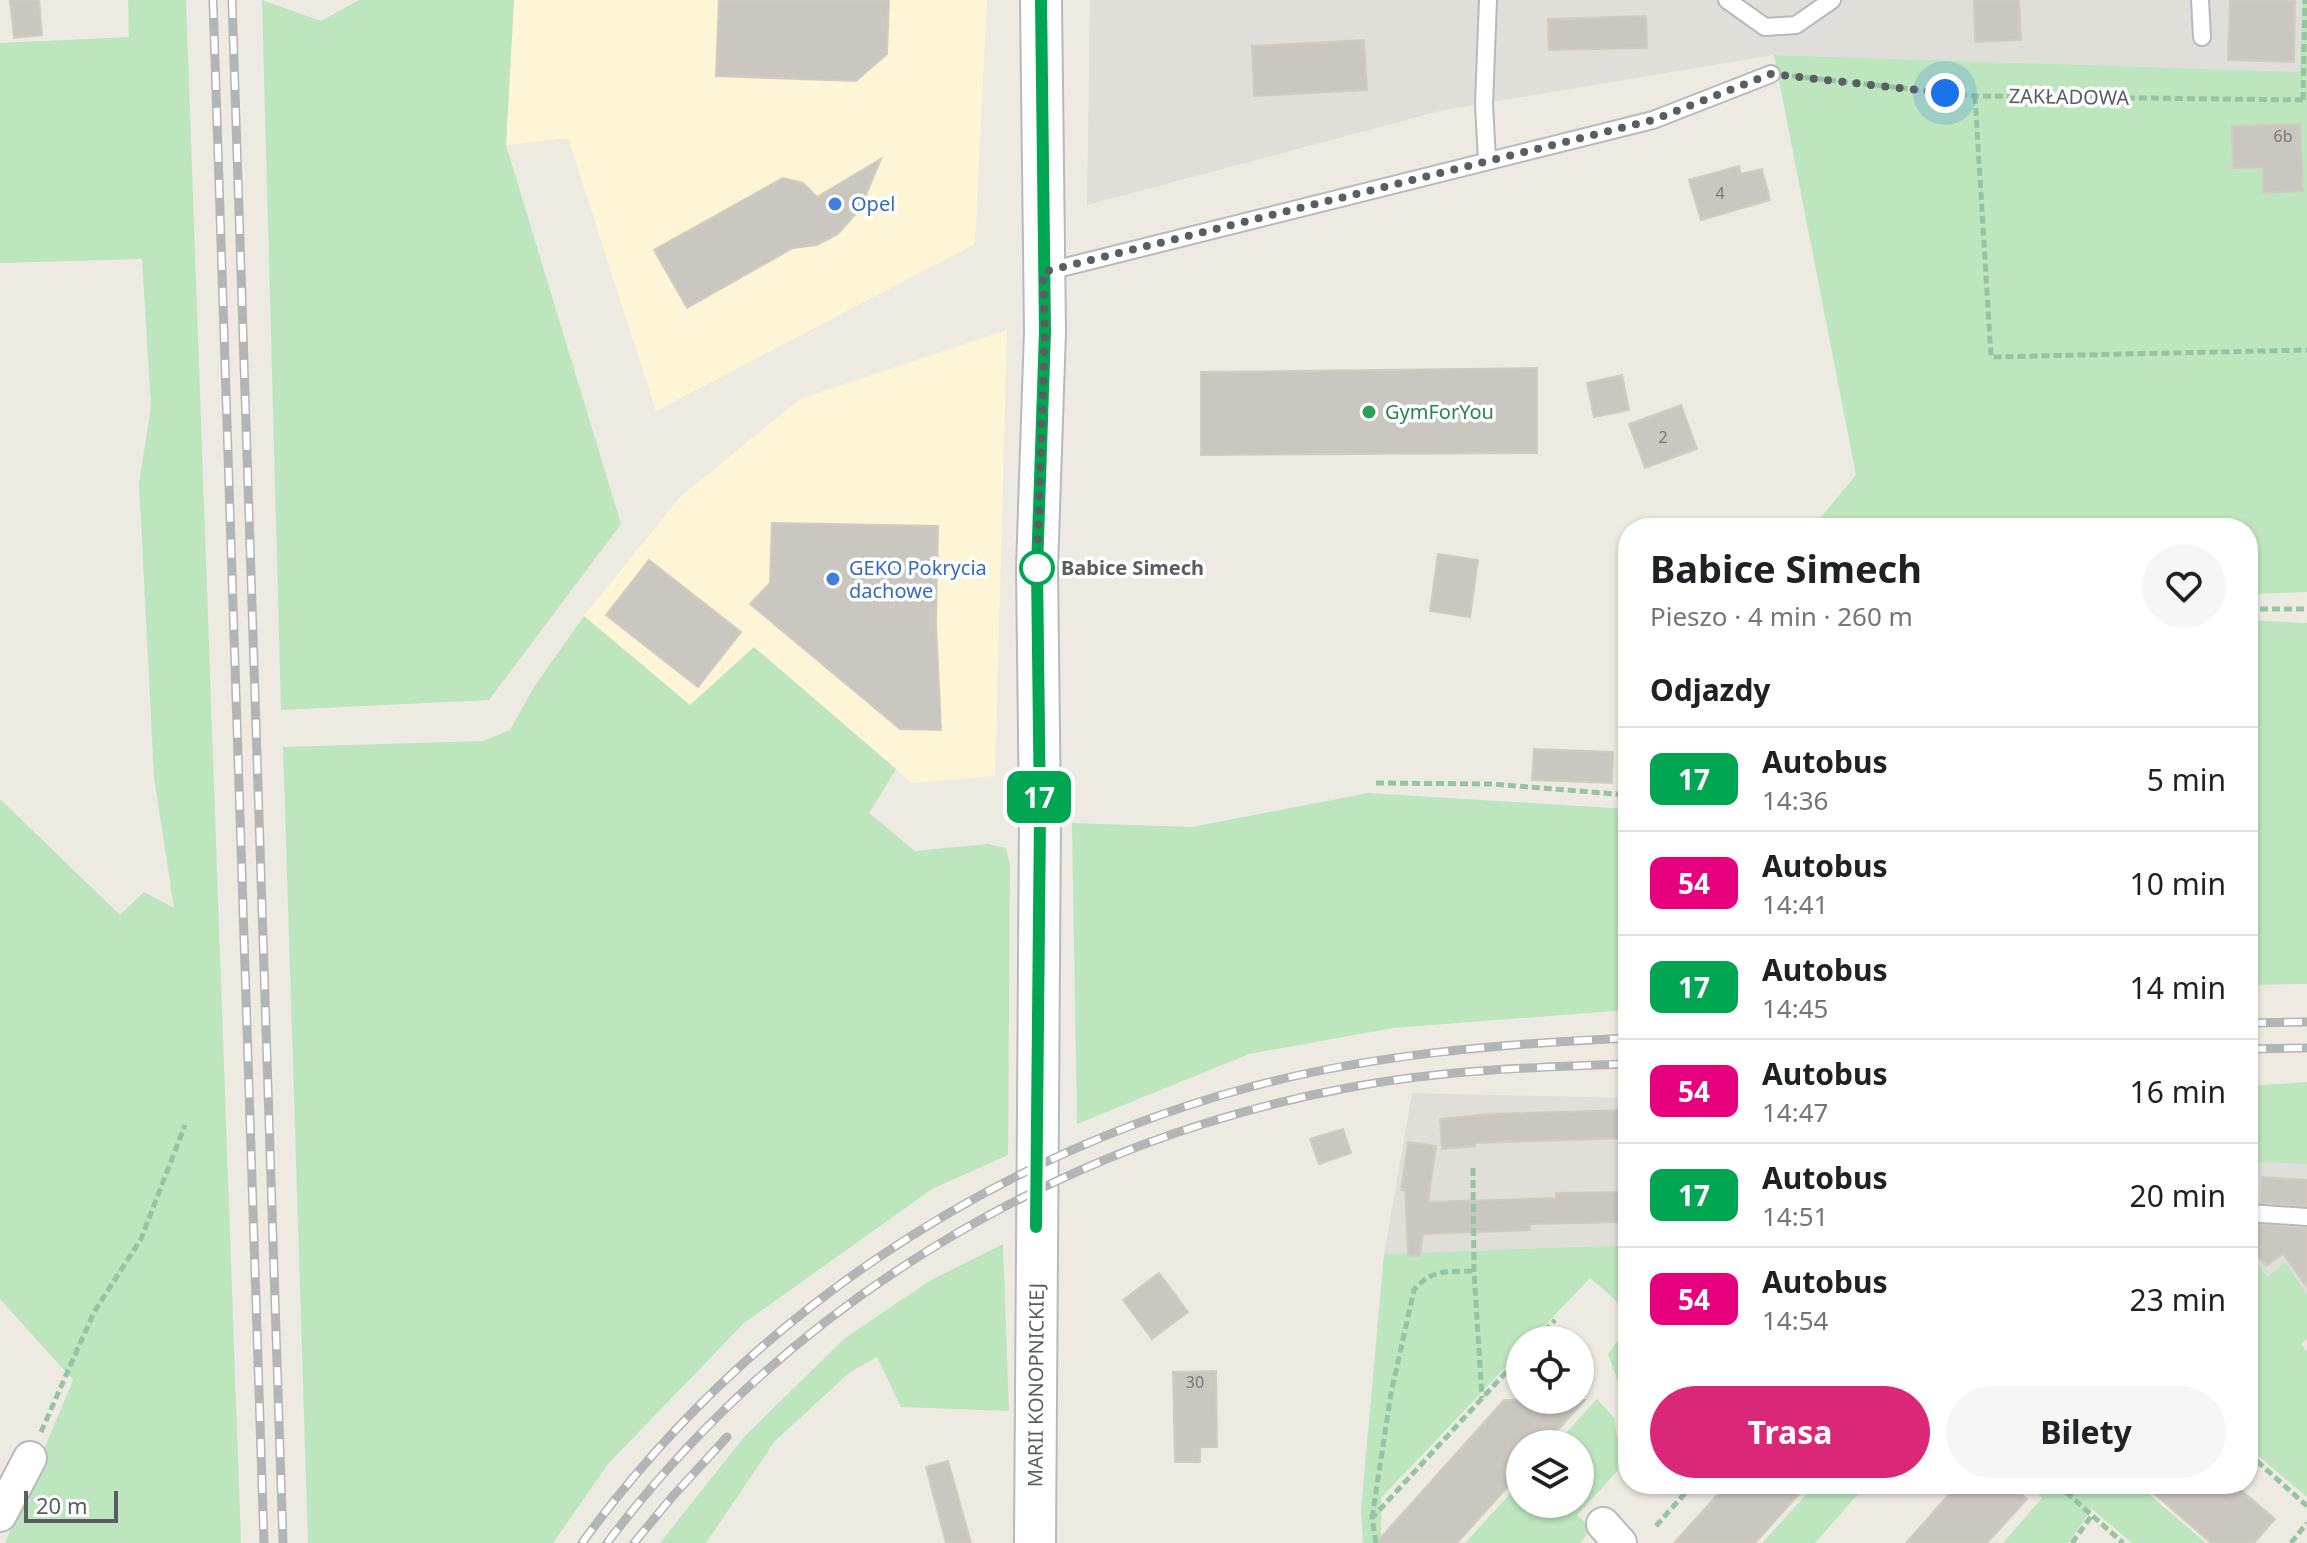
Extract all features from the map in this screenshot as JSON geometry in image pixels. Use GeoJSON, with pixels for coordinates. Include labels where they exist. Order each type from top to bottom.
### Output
{"type":"FeatureCollection","features":[{"type":"Feature","properties":{"kind":"street","name":"MARII KONOPNICKIEJ"},"geometry":{"type":"LineString","coordinates":[[1035,1543],[1040,815],[1037,568],[1045,331],[1041,0]]}},
{"type":"Feature","properties":{"kind":"street"},"geometry":{"type":"LineString","coordinates":[[0,1515],[30,1458]]}},
{"type":"Feature","properties":{"kind":"lane"},"geometry":{"type":"LineString","coordinates":[[1487,161],[1484,104],[1488,0]]}},
{"type":"Feature","properties":{"kind":"lane"},"geometry":{"type":"LineString","coordinates":[[1727,0],[1765,27],[1796,25],[1832,0]]}},
{"type":"Feature","properties":{"kind":"lane"},"geometry":{"type":"LineString","coordinates":[[2200,0],[2202,37]]}},
{"type":"Feature","properties":{"kind":"lane"},"geometry":{"type":"LineString","coordinates":[[1043,272],[1653,120],[1771,74]]}},
{"type":"Feature","properties":{"kind":"lane"},"geometry":{"type":"LineString","coordinates":[[2258,1214],[2307,1217]]}},
{"type":"Feature","properties":{"kind":"path"},"geometry":{"type":"LineString","coordinates":[[2305,0],[2305,100]]}},
{"type":"Feature","properties":{"kind":"path","name":"ZAKŁADOWA"},"geometry":{"type":"LineString","coordinates":[[1771,74],[1975,96],[2305,100]]}},
{"type":"Feature","properties":{"kind":"path"},"geometry":{"type":"LineString","coordinates":[[1975,96],[1991,357],[2307,350]]}},
{"type":"Feature","properties":{"kind":"path"},"geometry":{"type":"LineString","coordinates":[[2258,609],[2307,609]]}},
{"type":"Feature","properties":{"kind":"path"},"geometry":{"type":"LineString","coordinates":[[1376,783],[1492,784],[1618,794]]}},
{"type":"Feature","properties":{"kind":"path"},"geometry":{"type":"LineString","coordinates":[[30,1458],[94,1312],[141,1239],[185,1125]]}},
{"type":"Feature","properties":{"kind":"path"},"geometry":{"type":"LineString","coordinates":[[1473,1168],[1474,1271],[1482,1399]]}},
{"type":"Feature","properties":{"kind":"path"},"geometry":{"type":"LineString","coordinates":[[1376,1543],[1372,1518],[1391,1393],[1414,1290],[1423,1279],[1434,1273],[1474,1271]]}},
{"type":"Feature","properties":{"kind":"path"},"geometry":{"type":"LineString","coordinates":[[1549,1326],[1555,1320]]}},
{"type":"Feature","properties":{"kind":"path"},"geometry":{"type":"LineString","coordinates":[[1372,1518],[1506,1372]]}},
{"type":"Feature","properties":{"kind":"path"},"geometry":{"type":"LineString","coordinates":[[2258,1462],[2307,1506]]}},
{"type":"Feature","properties":{"kind":"path"},"geometry":{"type":"LineString","coordinates":[[1656,1526],[1684,1494]]}},
{"type":"Feature","properties":{"kind":"path"},"geometry":{"type":"LineString","coordinates":[[2068,1494],[2123,1543]]}},
{"type":"Feature","properties":{"kind":"path"},"geometry":{"type":"LineString","coordinates":[[2072,1543],[2092,1515]]}},
{"type":"Feature","properties":{"kind":"path"},"geometry":{"type":"LineString","coordinates":[[2291,1543],[2307,1523]]}},
{"type":"Feature","properties":{"kind":"shaded area"},"geometry":{"type":"Polygon","coordinates":[[[514,0],[987,0],[975,244],[656,411],[568,138],[506,145],[514,0]]]}},
{"type":"Feature","properties":{"kind":"shaded area"},"geometry":{"type":"Polygon","coordinates":[[[1090,0],[2302,0],[2301,72],[1774,55],[1440,111],[1087,205],[1090,0]]]}},
{"type":"Feature","properties":{"kind":"shaded area"},"geometry":{"type":"Polygon","coordinates":[[[1007,330],[995,776],[912,783],[754,648],[690,705],[584,616],[680,497],[800,399],[1007,330]]]}},
{"type":"Feature","properties":{"kind":"shaded area"},"geometry":{"type":"Polygon","coordinates":[[[1412,1093],[1618,1098],[1618,1245],[1384,1254],[1412,1093]]]}},
{"type":"Feature","properties":{"kind":"shaded area"},"geometry":{"type":"Polygon","coordinates":[[[2258,1162],[2307,1164],[2307,1294],[2285,1263],[2258,1286],[2258,1162]]]}},
{"type":"Feature","properties":{"kind":"green space"},"geometry":{"type":"Polygon","coordinates":[[[128,0],[186,0],[241,1543],[5,1543],[73,1380],[0,1299],[0,799],[120,915],[144,892],[174,908],[154,777],[139,483],[151,407],[142,259],[0,263],[0,43],[129,37],[128,0]]]}},
{"type":"Feature","properties":{"kind":"green space"},"geometry":{"type":"Polygon","coordinates":[[[262,0],[321,21],[359,0],[514,0],[506,145],[621,524],[489,700],[281,710],[262,0]]]}},
{"type":"Feature","properties":{"kind":"green space"},"geometry":{"type":"Polygon","coordinates":[[[2302,0],[2307,0],[2307,592],[2258,594],[2258,518],[1820,518],[1856,475],[1774,55],[2300,72],[2302,0]]]}},
{"type":"Feature","properties":{"kind":"green space"},"geometry":{"type":"Polygon","coordinates":[[[584,616],[690,705],[754,647],[896,769],[869,813],[915,851],[987,844],[1006,848],[1010,865],[1008,1155],[932,1189],[744,1323],[608,1464],[553,1543],[308,1543],[283,747],[483,741],[510,730],[534,687],[584,616]]]}},
{"type":"Feature","properties":{"kind":"green space"},"geometry":{"type":"Polygon","coordinates":[[[2258,621],[2307,623],[2307,984],[2258,985],[2258,621]]]}},
{"type":"Feature","properties":{"kind":"green space"},"geometry":{"type":"Polygon","coordinates":[[[1368,793],[1618,808],[1618,1011],[1393,1028],[1249,1054],[1077,1124],[1072,823],[1192,827],[1368,793]]]}},
{"type":"Feature","properties":{"kind":"green space"},"geometry":{"type":"Polygon","coordinates":[[[2307,1082],[2307,1164],[2258,1162],[2258,1085],[2307,1082]]]}},
{"type":"Feature","properties":{"kind":"green space"},"geometry":{"type":"Polygon","coordinates":[[[1003,1244],[1009,1411],[901,1407],[877,1357],[850,1372],[775,1441],[706,1543],[660,1543],[744,1437],[845,1338],[931,1280],[1003,1244]]]}},
{"type":"Feature","properties":{"kind":"green space"},"geometry":{"type":"Polygon","coordinates":[[[1618,1245],[1618,1302],[1590,1278],[1544,1326],[1506,1326],[1506,1367],[1381,1498],[1381,1543],[1363,1543],[1361,1510],[1384,1254],[1618,1245]]]}},
{"type":"Feature","properties":{"kind":"green space"},"geometry":{"type":"Polygon","coordinates":[[[2285,1262],[2307,1294],[2307,1339],[2301,1344],[2307,1351],[2307,1497],[2258,1455],[2258,1265],[2268,1277],[2285,1262]]]}},
{"type":"Feature","properties":{"kind":"green space"},"geometry":{"type":"Polygon","coordinates":[[[1618,1340],[1618,1382],[1608,1354],[1618,1340]]]}},
{"type":"Feature","properties":{"kind":"green space"},"geometry":{"type":"Polygon","coordinates":[[[1597,1399],[1614,1418],[1618,1470],[1594,1496],[1594,1430],[1569,1430],[1583,1414],[1594,1414],[1597,1399]]]}},
{"type":"Feature","properties":{"kind":"green space"},"geometry":{"type":"Polygon","coordinates":[[[1807,1494],[1858,1494],[1815,1543],[1762,1543],[1807,1494]]]}},
{"type":"Feature","properties":{"kind":"green space"},"geometry":{"type":"Polygon","coordinates":[[[2038,1494],[2149,1494],[2206,1543],[2132,1543],[2092,1509],[2068,1543],[2003,1543],[2042,1498],[2038,1494]]]}},
{"type":"Feature","properties":{"kind":"green space"},"geometry":{"type":"Polygon","coordinates":[[[1506,1498],[1506,1518],[1580,1518],[1592,1529],[1580,1543],[1465,1543],[1506,1498]]]}},
{"type":"Feature","properties":{"kind":"building"},"geometry":{"type":"Polygon","coordinates":[[[10,0],[39,0],[42,35],[14,38],[10,0]]]}},
{"type":"Feature","properties":{"kind":"building"},"geometry":{"type":"Polygon","coordinates":[[[719,0],[889,0],[887,54],[856,81],[716,76],[719,0]]]}},
{"type":"Feature","properties":{"kind":"building"},"geometry":{"type":"Polygon","coordinates":[[[1974,0],[2019,0],[2021,40],[1975,42],[1974,0]]]}},
{"type":"Feature","properties":{"kind":"building"},"geometry":{"type":"Polygon","coordinates":[[[2230,0],[2295,0],[2294,62],[2228,60],[2230,0]]]}},
{"type":"Feature","properties":{"kind":"building"},"geometry":{"type":"Polygon","coordinates":[[[1646,16],[1647,48],[1549,50],[1548,19],[1646,16]]]}},
{"type":"Feature","properties":{"kind":"building"},"geometry":{"type":"Polygon","coordinates":[[[1364,40],[1367,90],[1254,96],[1252,46],[1364,40]]]}},
{"type":"Feature","properties":{"kind":"building"},"geometry":{"type":"Polygon","coordinates":[[[2300,124],[2303,191],[2263,193],[2263,167],[2233,168],[2232,126],[2300,124]]]}},
{"type":"Feature","properties":{"kind":"building"},"geometry":{"type":"Polygon","coordinates":[[[881,159],[860,209],[838,234],[817,245],[793,248],[687,308],[654,250],[783,178],[803,183],[817,197],[881,159]]]}},
{"type":"Feature","properties":{"kind":"building"},"geometry":{"type":"Polygon","coordinates":[[[1739,166],[1741,174],[1762,169],[1770,200],[1701,220],[1689,180],[1739,166]]]}},
{"type":"Feature","properties":{"kind":"building","name":"GymForYou"},"geometry":{"type":"Polygon","coordinates":[[[1537,368],[1537,453],[1201,455],[1201,372],[1537,368]]]}},
{"type":"Feature","properties":{"kind":"building"},"geometry":{"type":"Polygon","coordinates":[[[1622,375],[1629,410],[1594,417],[1587,383],[1622,375]]]}},
{"type":"Feature","properties":{"kind":"building"},"geometry":{"type":"Polygon","coordinates":[[[1681,405],[1697,449],[1645,468],[1629,424],[1681,405]]]}},
{"type":"Feature","properties":{"kind":"building"},"geometry":{"type":"Polygon","coordinates":[[[772,523],[938,526],[936,623],[941,730],[900,729],[750,604],[770,583],[772,523]]]}},
{"type":"Feature","properties":{"kind":"building"},"geometry":{"type":"Polygon","coordinates":[[[1438,554],[1478,560],[1470,617],[1430,611],[1438,554]]]}},
{"type":"Feature","properties":{"kind":"building"},"geometry":{"type":"Polygon","coordinates":[[[649,560],[741,632],[698,687],[606,615],[649,560]]]}},
{"type":"Feature","properties":{"kind":"building"},"geometry":{"type":"Polygon","coordinates":[[[1534,749],[1613,752],[1612,783],[1532,780],[1534,749]]]}},
{"type":"Feature","properties":{"kind":"building"},"geometry":{"type":"Polygon","coordinates":[[[1618,1110],[1618,1138],[1475,1143],[1475,1146],[1442,1149],[1440,1119],[1488,1114],[1618,1110]]]}},
{"type":"Feature","properties":{"kind":"building"},"geometry":{"type":"Polygon","coordinates":[[[1343,1129],[1351,1153],[1319,1164],[1310,1139],[1343,1129]]]}},
{"type":"Feature","properties":{"kind":"building"},"geometry":{"type":"Polygon","coordinates":[[[1408,1142],[1436,1146],[1428,1202],[1556,1198],[1556,1193],[1618,1192],[1618,1222],[1530,1224],[1530,1230],[1423,1234],[1420,1256],[1408,1255],[1405,1190],[1401,1190],[1408,1142]]]}},
{"type":"Feature","properties":{"kind":"building"},"geometry":{"type":"Polygon","coordinates":[[[2262,1177],[2307,1180],[2307,1206],[2261,1203],[2262,1177]]]}},
{"type":"Feature","properties":{"kind":"building"},"geometry":{"type":"Polygon","coordinates":[[[2258,1225],[2307,1228],[2307,1287],[2283,1254],[2266,1266],[2258,1255],[2258,1225]]]}},
{"type":"Feature","properties":{"kind":"building"},"geometry":{"type":"Polygon","coordinates":[[[1159,1273],[1188,1312],[1152,1339],[1123,1300],[1159,1273]]]}},
{"type":"Feature","properties":{"kind":"building"},"geometry":{"type":"Polygon","coordinates":[[[1216,1371],[1217,1447],[1200,1447],[1200,1462],[1175,1462],[1173,1372],[1216,1371]]]}},
{"type":"Feature","properties":{"kind":"building"},"geometry":{"type":"Polygon","coordinates":[[[1504,1400],[1506,1414],[1572,1414],[1558,1430],[1506,1430],[1506,1489],[1457,1543],[1376,1543],[1504,1400]]]}},
{"type":"Feature","properties":{"kind":"building"},"geometry":{"type":"Polygon","coordinates":[[[948,1461],[971,1543],[946,1543],[926,1467],[948,1461]]]}},
{"type":"Feature","properties":{"kind":"building"},"geometry":{"type":"Polygon","coordinates":[[[1718,1494],[1799,1494],[1755,1543],[1674,1543],[1718,1494]]]}},
{"type":"Feature","properties":{"kind":"building"},"geometry":{"type":"Polygon","coordinates":[[[1949,1494],[2021,1494],[2027,1499],[1987,1543],[1906,1543],[1949,1494]]]}},
{"type":"Feature","properties":{"kind":"building"},"geometry":{"type":"Polygon","coordinates":[[[2155,1494],[2246,1494],[2275,1519],[2254,1543],[2211,1543],[2155,1494]]]}},
{"type":"Feature","properties":{"kind":"railway"},"geometry":{"type":"LineString","coordinates":[[213,0],[264,1543]]}},
{"type":"Feature","properties":{"kind":"railway"},"geometry":{"type":"LineString","coordinates":[[232,0],[283,1543]]}},
{"type":"Feature","properties":{"kind":"railway"},"geometry":{"type":"LineString","coordinates":[[2258,1023],[2307,1022]]}},
{"type":"Feature","properties":{"kind":"railway"},"geometry":{"type":"LineString","coordinates":[[582,1543],[646,1462],[717,1388],[794,1320],[877,1258],[964,1204],[1056,1157],[1152,1118],[1250,1087],[1343,1066],[1438,1052],[1618,1039]]}},
{"type":"Feature","properties":{"kind":"railway"},"geometry":{"type":"LineString","coordinates":[[2258,1049],[2307,1048]]}},
{"type":"Feature","properties":{"kind":"railway"},"geometry":{"type":"LineString","coordinates":[[607,1543],[679,1457],[758,1378],[844,1307],[937,1245],[1034,1192],[1137,1147],[1243,1112],[1352,1087],[1455,1073],[1618,1064]]}},
{"type":"Feature","properties":{"kind":"railway"},"geometry":{"type":"LineString","coordinates":[[634,1543],[727,1437]]}},
{"type":"Feature","properties":{"kind":"bus line","name":"17"},"geometry":{"type":"LineString","coordinates":[[1036,1227],[1040,815],[1037,568],[1045,331],[1041,0]]}},
{"type":"Feature","properties":{"kind":"place","name":"Opel"},"geometry":{"type":"Point","coordinates":[835,204]}},
{"type":"Feature","properties":{"kind":"place","name":"GymForYou"},"geometry":{"type":"Point","coordinates":[1369,412]}},
{"type":"Feature","properties":{"kind":"place","name":"Babice Simech"},"geometry":{"type":"Point","coordinates":[1037,568]}},
{"type":"Feature","properties":{"kind":"place","name":"GEKO Pokrycia dachowe"},"geometry":{"type":"Point","coordinates":[833,579]}},
{"type":"Feature","properties":{"kind":"route"},"geometry":{"type":"LineString","coordinates":[[1037,568],[1045,331],[1043,272],[1653,120],[1771,74],[1945,93]]}}]}
